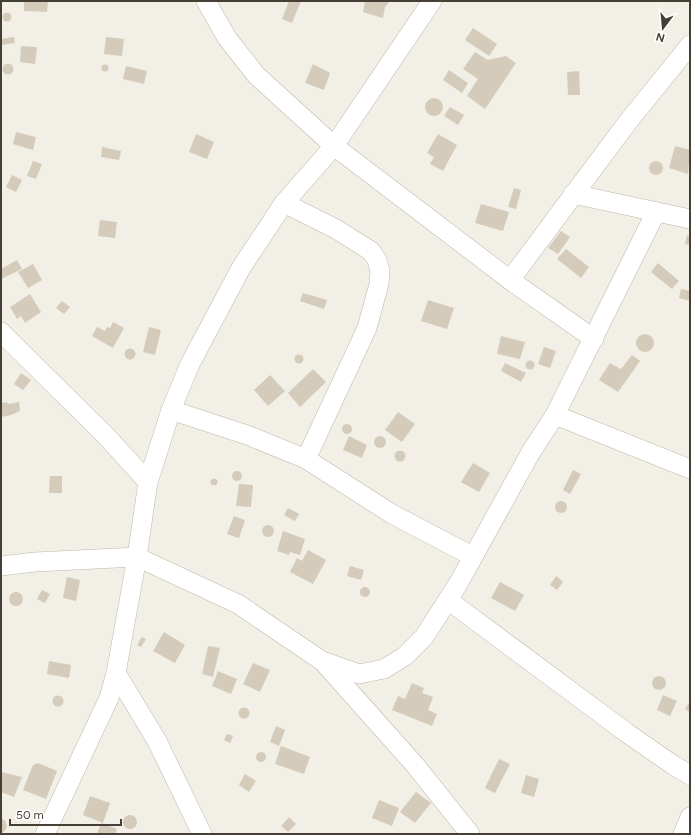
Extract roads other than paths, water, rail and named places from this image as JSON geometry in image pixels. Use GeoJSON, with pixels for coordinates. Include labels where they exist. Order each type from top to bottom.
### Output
{"type":"FeatureCollection","features":[{"type":"Feature","properties":{"kind":"street"},"geometry":{"type":"LineString","coordinates":[[206,1],[227,38],[256,74],[334,146],[510,280],[594,339]]}},
{"type":"Feature","properties":{"kind":"street"},"geometry":{"type":"LineString","coordinates":[[45,834],[60,799],[97,726],[109,698],[116,673],[137,557],[148,482],[170,410],[190,364],[226,294],[284,203],[334,146],[432,1]]}},
{"type":"Feature","properties":{"kind":"street"},"geometry":{"type":"LineString","coordinates":[[510,280],[627,123],[690,45]]}},
{"type":"Feature","properties":{"kind":"street"},"geometry":{"type":"LineString","coordinates":[[573,194],[690,219]]}},
{"type":"Feature","properties":{"kind":"street"},"geometry":{"type":"LineString","coordinates":[[284,203],[336,229],[366,247],[371,251],[377,260],[380,271],[379,284],[367,328],[306,459]]}},
{"type":"Feature","properties":{"kind":"street"},"geometry":{"type":"LineString","coordinates":[[322,661],[359,674],[384,669],[405,656],[424,637],[448,600],[531,452],[555,415],[656,212]]}},
{"type":"Feature","properties":{"kind":"street"},"geometry":{"type":"LineString","coordinates":[[1,332],[113,442],[148,482]]}},
{"type":"Feature","properties":{"kind":"street"},"geometry":{"type":"LineString","coordinates":[[170,410],[247,435],[306,459],[392,514],[472,556]]}},
{"type":"Feature","properties":{"kind":"street"},"geometry":{"type":"LineString","coordinates":[[555,415],[690,469]]}},
{"type":"Feature","properties":{"kind":"street"},"geometry":{"type":"LineString","coordinates":[[1,566],[34,562],[137,557],[238,604],[322,661],[415,765],[470,834]]}},
{"type":"Feature","properties":{"kind":"street"},"geometry":{"type":"LineString","coordinates":[[448,600],[627,733],[690,775]]}},
{"type":"Feature","properties":{"kind":"street"},"geometry":{"type":"LineString","coordinates":[[116,673],[158,742],[202,834]]}},
{"type":"Feature","properties":{"kind":"street"},"geometry":{"type":"LineString","coordinates":[[682,834],[690,817]]}}]}
